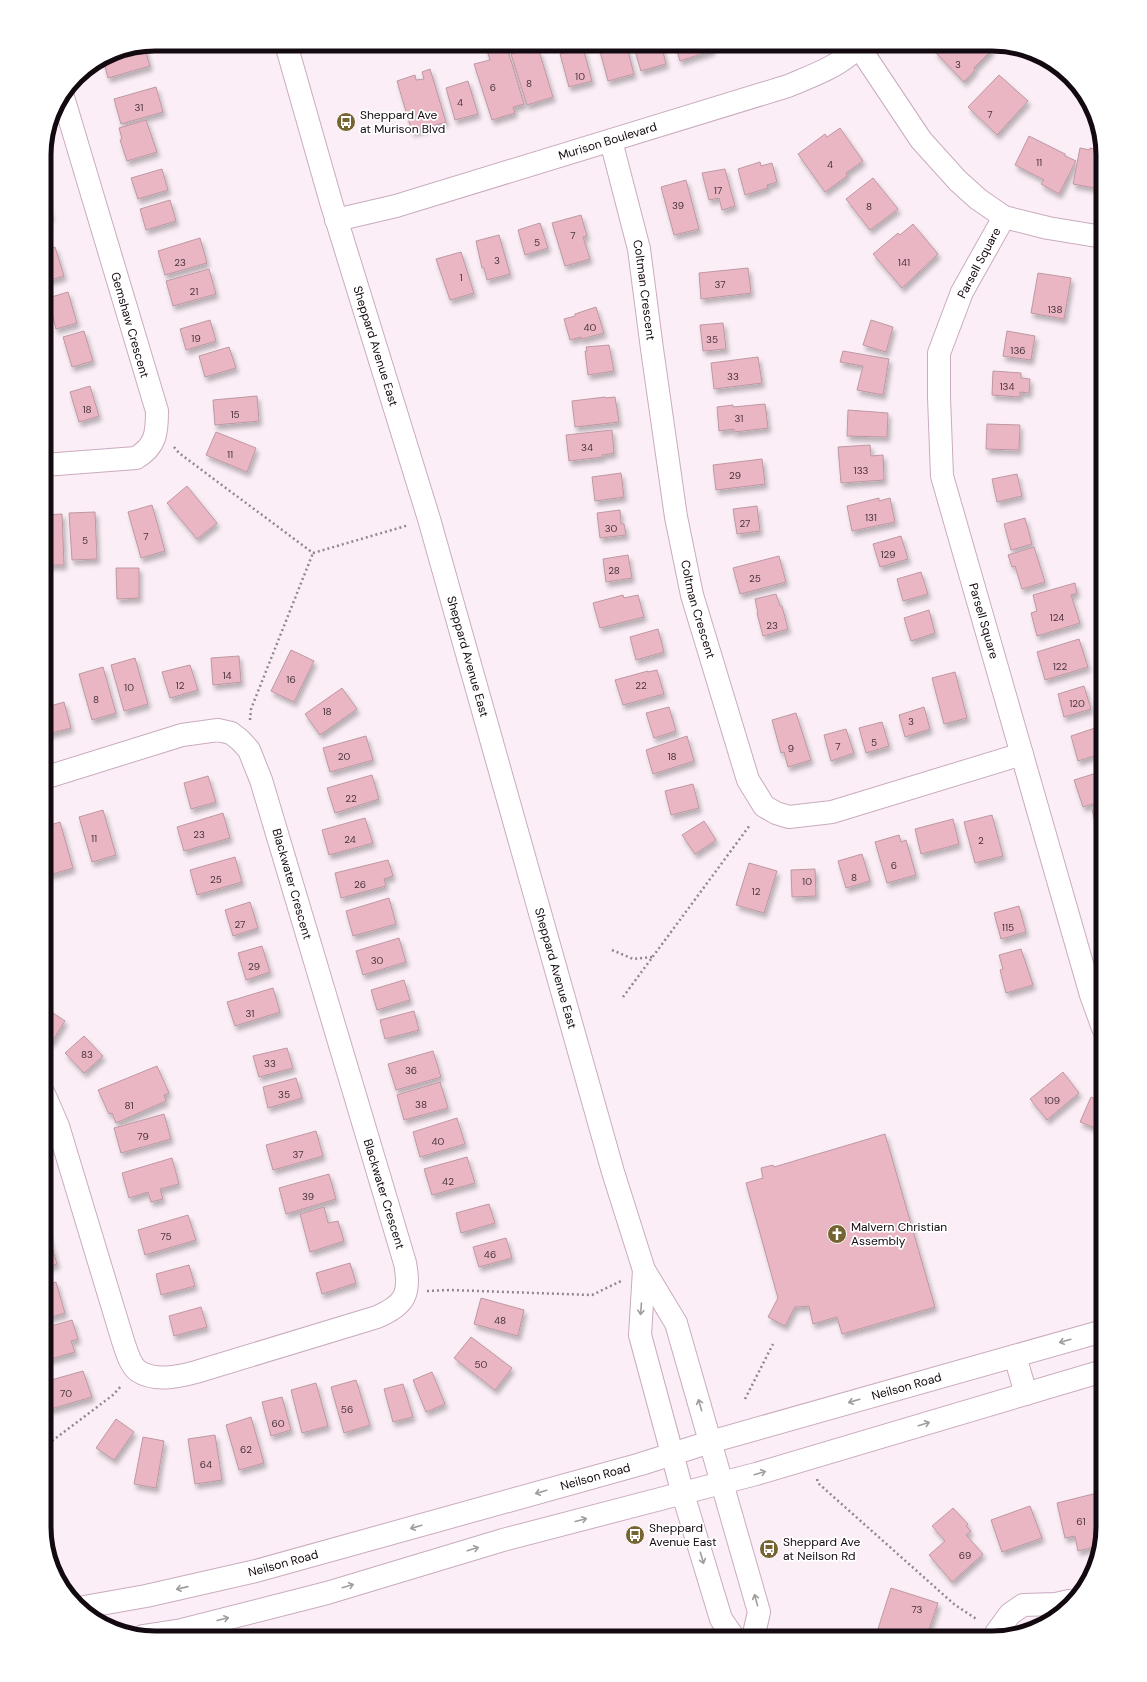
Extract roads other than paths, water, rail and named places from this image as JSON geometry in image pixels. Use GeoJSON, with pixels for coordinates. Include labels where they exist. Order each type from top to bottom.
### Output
{"type":"FeatureCollection","features":[{"type":"Feature","properties":{"kind":"street","name":"Sheppard Avenue East"},"geometry":{"type":"LineString","coordinates":[[288,51],[336,220],[429,519],[610,1164],[644,1270],[676,1323],[759,1612],[755,1631]]}},
{"type":"Feature","properties":{"kind":"street","name":"Murison Boulevard"},"geometry":{"type":"LineString","coordinates":[[336,220],[396,206],[788,86],[845,60],[854,51]]}},
{"type":"Feature","properties":{"kind":"street","name":"Parsell Square"},"geometry":{"type":"LineString","coordinates":[[867,51],[921,140],[958,181],[978,199],[1004,217],[1048,228],[1096,236]]}},
{"type":"Feature","properties":{"kind":"street","name":"Gemshaw Crescent"},"geometry":{"type":"LineString","coordinates":[[51,464],[136,458],[146,452],[153,442],[157,426],[157,411],[65,103]]}},
{"type":"Feature","properties":{"kind":"street","name":"Coltman Crescent"},"geometry":{"type":"LineString","coordinates":[[611,141],[639,249],[675,510],[692,595],[748,780],[764,806],[776,813],[789,817],[832,812],[1022,754]]}},
{"type":"Feature","properties":{"kind":"street","name":"Parsell Square"},"geometry":{"type":"LineString","coordinates":[[1004,217],[962,292],[939,353],[940,446],[942,476],[1096,1009]]}},
{"type":"Feature","properties":{"kind":"street","name":"Blackwater Crescent"},"geometry":{"type":"LineString","coordinates":[[51,776],[182,735],[218,730],[231,733],[249,750],[261,780],[405,1263],[408,1279],[407,1292],[390,1311],[376,1317],[176,1378],[150,1376],[138,1371],[130,1360],[123,1341],[62,1139],[51,1112]]}},
{"type":"Feature","properties":{"kind":"street","name":"Sheppard Avenue East"},"geometry":{"type":"LineString","coordinates":[[644,1270],[640,1335],[683,1494],[721,1619],[729,1631]]}},
{"type":"Feature","properties":{"kind":"street","name":"Neilson Road"},"geometry":{"type":"LineString","coordinates":[[89,1606],[146,1596],[256,1571],[673,1455],[710,1442],[1096,1333]]}},
{"type":"Feature","properties":{"kind":"street"},"geometry":{"type":"LineString","coordinates":[[1015,1356],[1026,1394]]}},
{"type":"Feature","properties":{"kind":"street"},"geometry":{"type":"LineString","coordinates":[[176,1631],[327,1593],[503,1540],[683,1494],[1096,1373]]}},
{"type":"Feature","properties":{"kind":"street"},"geometry":{"type":"LineString","coordinates":[[999,1630],[1010,1614],[1023,1605],[1062,1603]]}},
{"type":"Feature","properties":{"kind":"place","name":"Sheppard Ave at Murison Blvd"},"geometry":{"type":"Point","coordinates":[346,122]}},
{"type":"Feature","properties":{"kind":"place","name":"Malvern Christian Assembly"},"geometry":{"type":"Point","coordinates":[837,1234]}},
{"type":"Feature","properties":{"kind":"place","name":"Sheppard Avenue East"},"geometry":{"type":"Point","coordinates":[635,1535]}},
{"type":"Feature","properties":{"kind":"place","name":"Sheppard Ave at Neilson Rd"},"geometry":{"type":"Point","coordinates":[769,1549]}}]}
